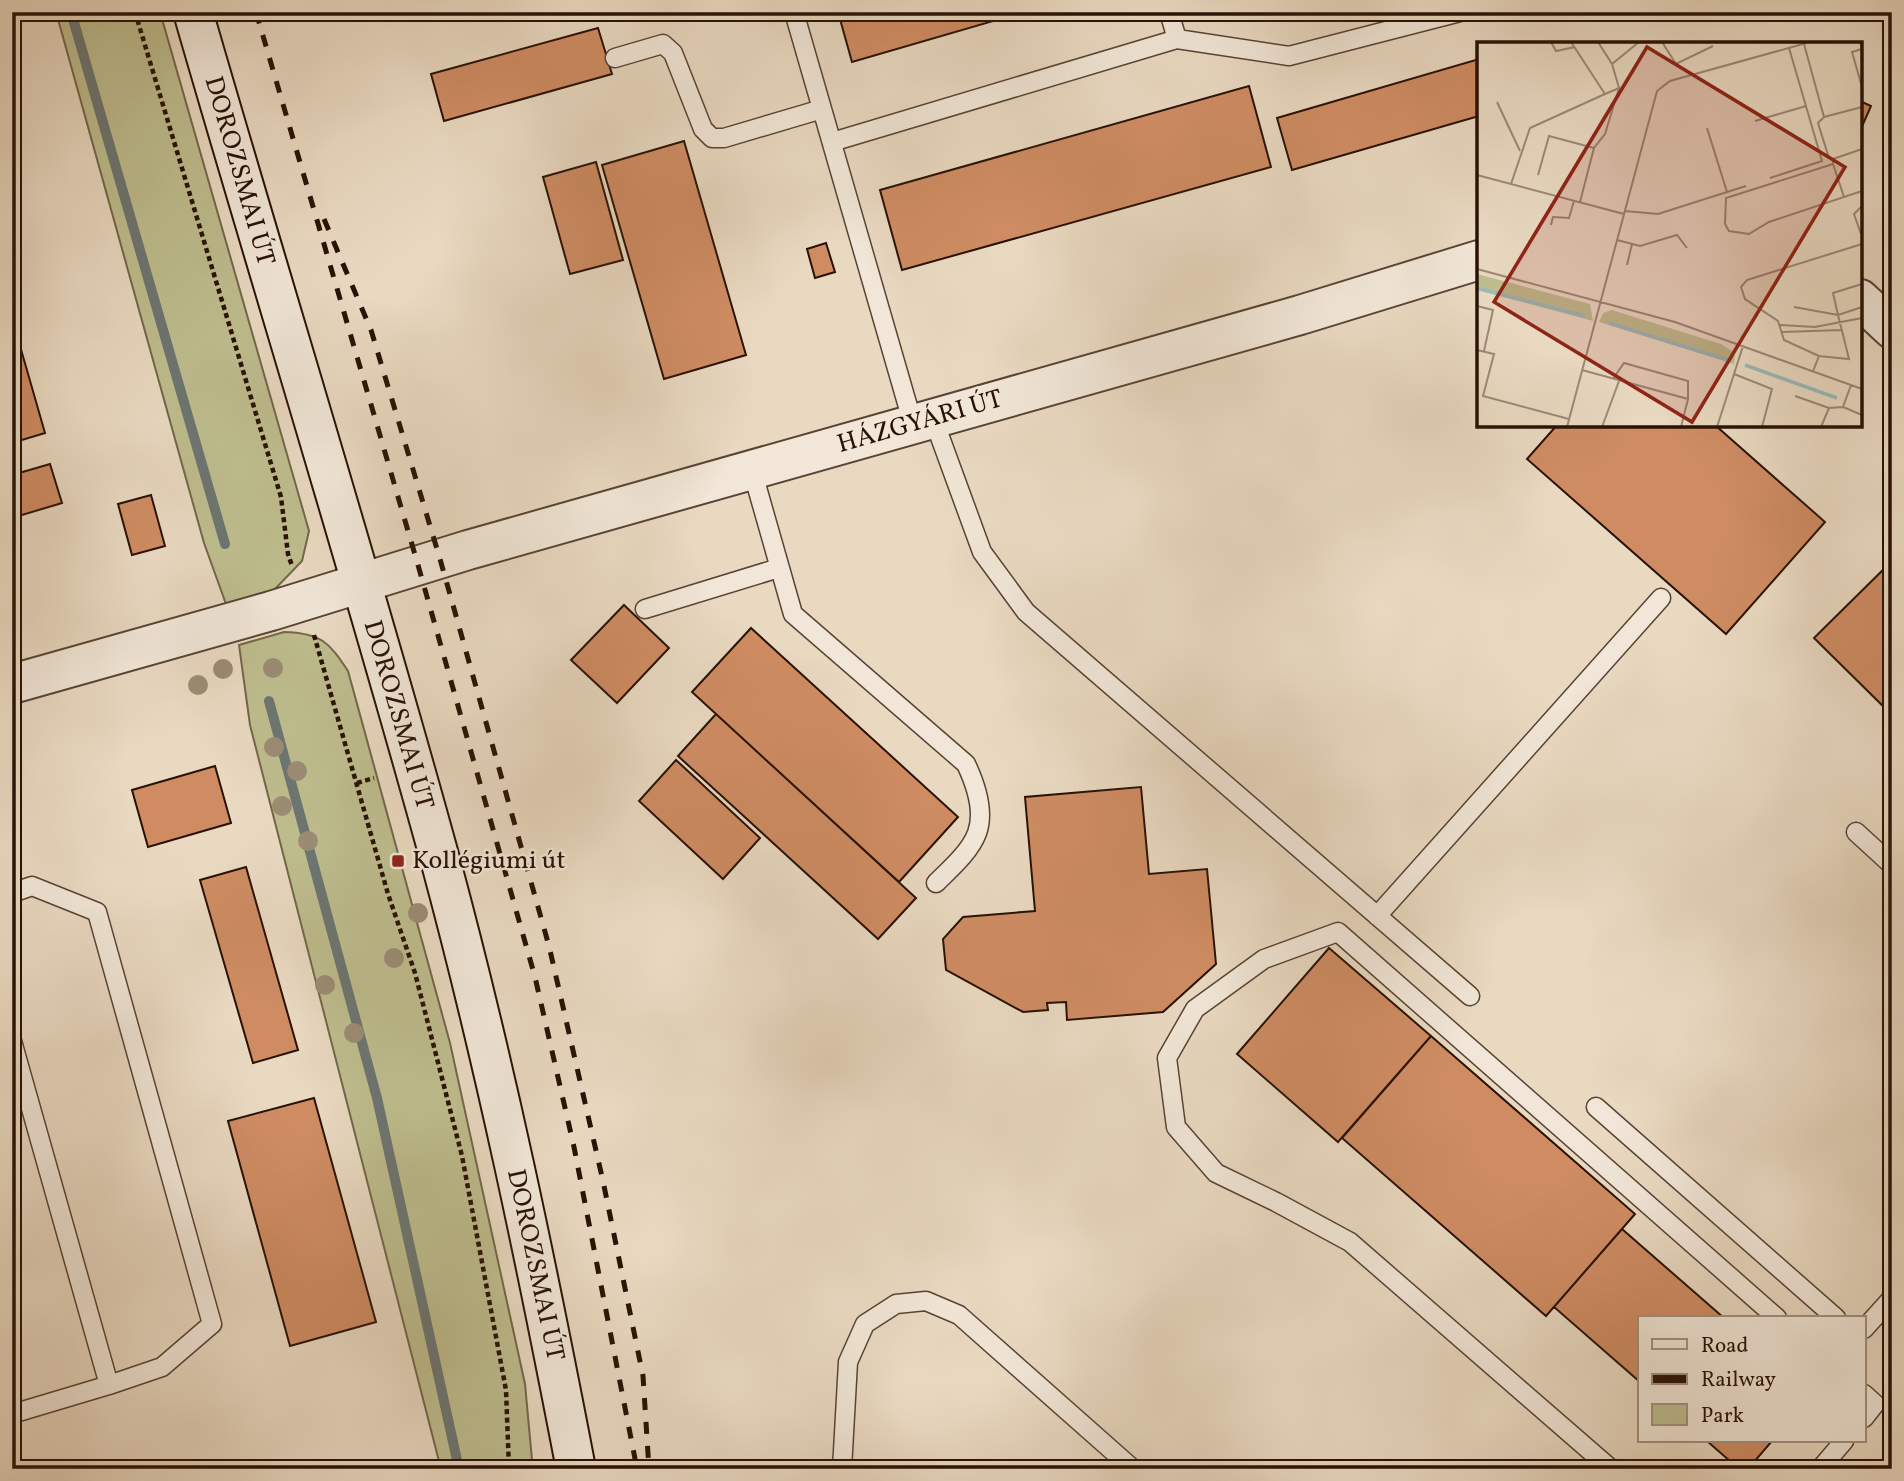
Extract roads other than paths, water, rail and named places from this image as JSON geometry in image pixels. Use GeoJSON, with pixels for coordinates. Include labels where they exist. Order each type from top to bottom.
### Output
{"type":"FeatureCollection","features":[{"type":"Feature","properties":{"kind":"street","name":"DOROZSMAI ÚT"},"geometry":{"type":"LineString","coordinates":[[193,12],[441,864],[491,1060],[541,1287],[576,1469]]}},
{"type":"Feature","properties":{"kind":"street","name":"HÁZGYÁRI ÚT"},"geometry":{"type":"LineString","coordinates":[[360,584],[468,550],[1300,315],[1477,261]]}},
{"type":"Feature","properties":{"kind":"street"},"geometry":{"type":"LineString","coordinates":[[1862,301],[1892,329]]}},
{"type":"Feature","properties":{"kind":"street"},"geometry":{"type":"LineString","coordinates":[[12,684],[360,584]]}},
{"type":"Feature","properties":{"kind":"lane"},"geometry":{"type":"LineString","coordinates":[[794,12],[832,142],[923,421],[982,552],[1026,612],[1470,996]]}},
{"type":"Feature","properties":{"kind":"lane"},"geometry":{"type":"LineString","coordinates":[[1170,12],[1177,39]]}},
{"type":"Feature","properties":{"kind":"lane"},"geometry":{"type":"LineString","coordinates":[[832,142],[1177,39],[1289,55],[1460,12]]}},
{"type":"Feature","properties":{"kind":"lane"},"geometry":{"type":"LineString","coordinates":[[615,58],[663,44],[673,53],[704,129],[712,138],[724,138],[822,109]]}},
{"type":"Feature","properties":{"kind":"lane"},"geometry":{"type":"LineString","coordinates":[[752,470],[793,614],[966,764],[976,785],[978,832],[960,859],[936,883]]}},
{"type":"Feature","properties":{"kind":"lane"},"geometry":{"type":"LineString","coordinates":[[645,609],[779,568]]}},
{"type":"Feature","properties":{"kind":"lane"},"geometry":{"type":"LineString","coordinates":[[1377,916],[1661,598]]}},
{"type":"Feature","properties":{"kind":"lane"},"geometry":{"type":"LineString","coordinates":[[1856,832],[1892,865]]}},
{"type":"Feature","properties":{"kind":"lane"},"geometry":{"type":"LineString","coordinates":[[12,893],[32,886],[97,912],[212,1324],[162,1367],[12,1414]]}},
{"type":"Feature","properties":{"kind":"lane"},"geometry":{"type":"LineString","coordinates":[[1611,1469],[1350,1242],[1216,1173],[1176,1127],[1170,1085],[1167,1058],[1195,1009],[1264,960],[1338,932],[1775,1316]]}},
{"type":"Feature","properties":{"kind":"lane"},"geometry":{"type":"LineString","coordinates":[[12,1041],[109,1385]]}},
{"type":"Feature","properties":{"kind":"lane"},"geometry":{"type":"LineString","coordinates":[[1596,1107],[1834,1316]]}},
{"type":"Feature","properties":{"kind":"lane"},"geometry":{"type":"LineString","coordinates":[[1866,1327],[1892,1298]]}},
{"type":"Feature","properties":{"kind":"lane"},"geometry":{"type":"LineString","coordinates":[[842,1469],[848,1362],[865,1324],[896,1304],[926,1301],[959,1315],[1133,1469]]}},
{"type":"Feature","properties":{"kind":"lane"},"geometry":{"type":"LineString","coordinates":[[1868,1406],[1892,1396]]}},
{"type":"Feature","properties":{"kind":"lane"},"geometry":{"type":"LineString","coordinates":[[1820,1469],[1843,1442]]}},
{"type":"Feature","properties":{"kind":"waterway"},"geometry":{"type":"LineString","coordinates":[[71,12],[225,544]]}},
{"type":"Feature","properties":{"kind":"waterway"},"geometry":{"type":"LineString","coordinates":[[269,701],[377,1098],[459,1469]]}},
{"type":"Feature","properties":{"kind":"railway"},"geometry":{"type":"LineString","coordinates":[[256,12],[535,977],[574,1147],[637,1469]]}},
{"type":"Feature","properties":{"kind":"railway"},"geometry":{"type":"LineString","coordinates":[[324,219],[371,330],[440,559],[549,946],[603,1181],[643,1376],[649,1469]]}},
{"type":"Feature","properties":{"kind":"place","name":"Kollégiumi út"},"geometry":{"type":"Point","coordinates":[398,861]}}]}
